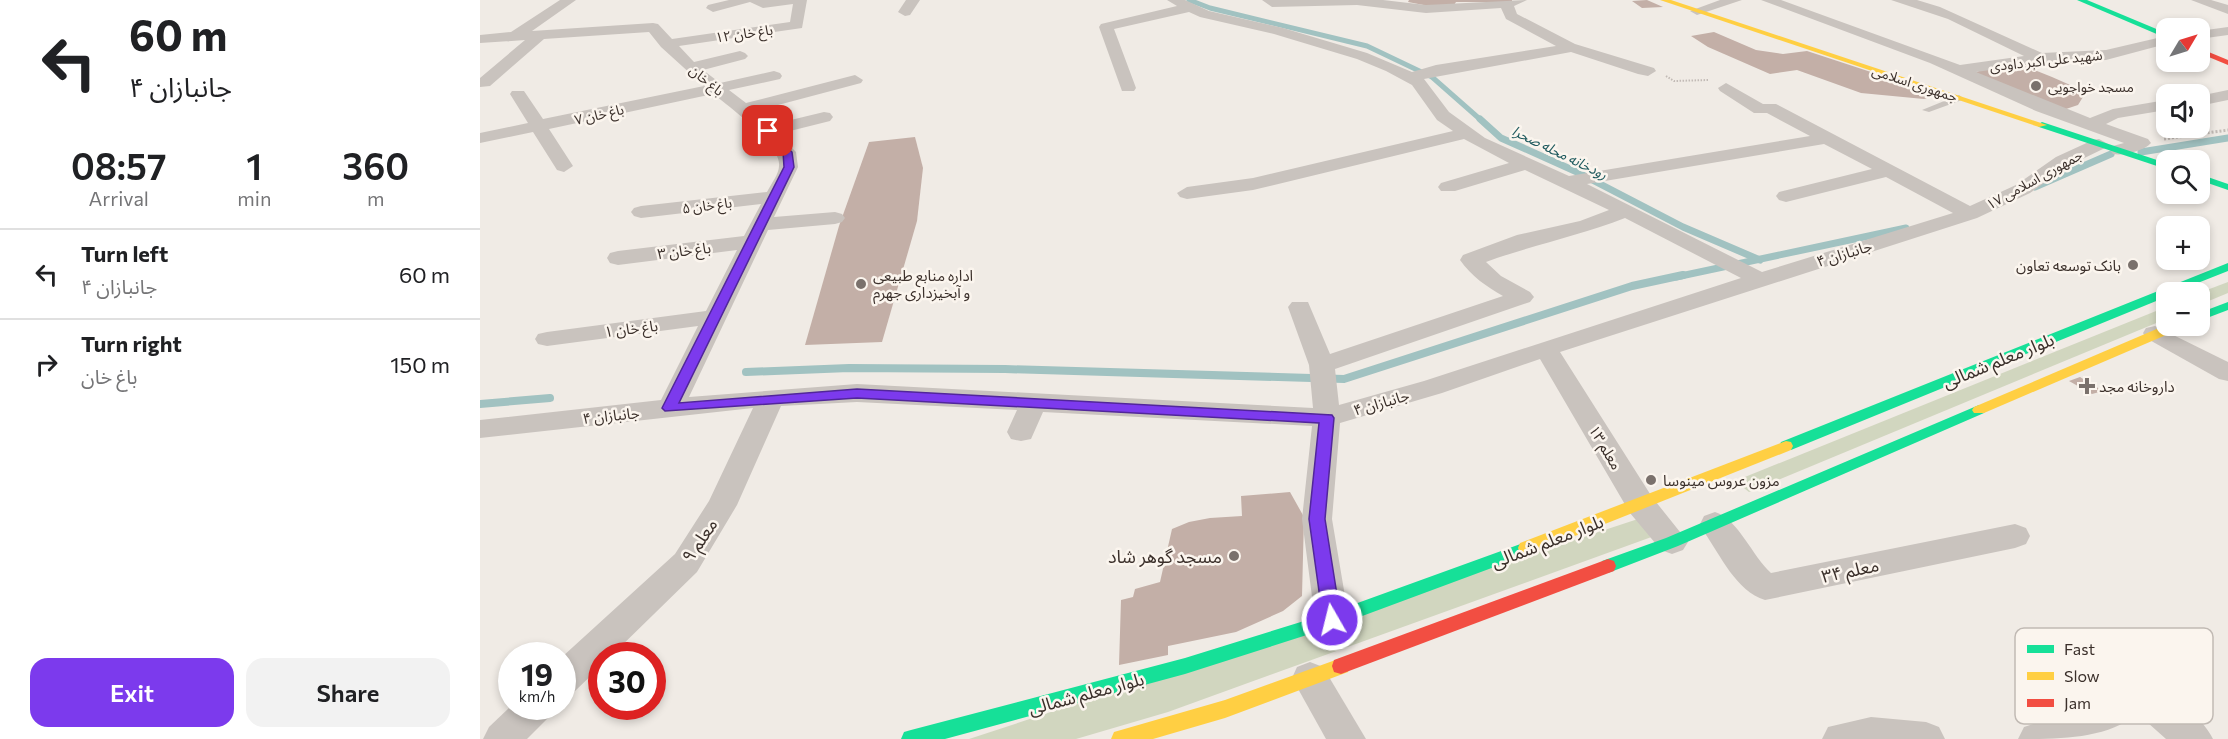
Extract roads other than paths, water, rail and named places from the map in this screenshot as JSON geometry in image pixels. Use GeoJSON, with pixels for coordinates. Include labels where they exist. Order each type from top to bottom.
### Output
{"type":"FeatureCollection","features":[{"type":"Feature","properties":{"kind":"main road","name":"جمهوری اسلامی"},"geometry":{"type":"LineString","coordinates":[[1664,0],[2156,163]]}},
{"type":"Feature","properties":{"kind":"main road"},"geometry":{"type":"LineString","coordinates":[[2081,0],[2156,34]]}},
{"type":"Feature","properties":{"kind":"main road"},"geometry":{"type":"LineString","coordinates":[[2210,55],[2228,63]]}},
{"type":"Feature","properties":{"kind":"main road"},"geometry":{"type":"LineString","coordinates":[[2210,181],[2228,187]]}},
{"type":"Feature","properties":{"kind":"main road","name":"بلوار معلم شمالی"},"geometry":{"type":"LineString","coordinates":[[2191,282],[2228,267]]}},
{"type":"Feature","properties":{"kind":"main road","name":"بلوار معلم شمالی"},"geometry":{"type":"LineString","coordinates":[[911,739],[1185,666],[1332,620],[1641,505],[2156,296]]}},
{"type":"Feature","properties":{"kind":"main road"},"geometry":{"type":"LineString","coordinates":[[2210,312],[2228,306]]}},
{"type":"Feature","properties":{"kind":"main road"},"geometry":{"type":"LineString","coordinates":[[1121,739],[1225,709],[1672,542],[1702,512],[2156,333]]}},
{"type":"Feature","properties":{"kind":"main road"},"geometry":{"type":"LineString","coordinates":[[1677,489],[1702,512]]}},
{"type":"Feature","properties":{"kind":"street"},"geometry":{"type":"LineString","coordinates":[[513,37],[569,0]]}},
{"type":"Feature","properties":{"kind":"street"},"geometry":{"type":"LineString","coordinates":[[713,8],[746,0]]}},
{"type":"Feature","properties":{"kind":"street"},"geometry":{"type":"LineString","coordinates":[[756,0],[763,4],[793,0]]}},
{"type":"Feature","properties":{"kind":"street","name":"باغ خان ۱۲"},"geometry":{"type":"LineString","coordinates":[[666,44],[797,25],[800,0]]}},
{"type":"Feature","properties":{"kind":"street"},"geometry":{"type":"LineString","coordinates":[[1269,0],[1272,3],[1336,1],[1419,8],[1506,4],[1520,0]]}},
{"type":"Feature","properties":{"kind":"street"},"geometry":{"type":"LineString","coordinates":[[1697,11],[1735,0]]}},
{"type":"Feature","properties":{"kind":"street"},"geometry":{"type":"LineString","coordinates":[[1768,0],[1960,70],[2012,95],[2142,143],[2119,150]]}},
{"type":"Feature","properties":{"kind":"street"},"geometry":{"type":"LineString","coordinates":[[1898,0],[1924,6],[2040,58]]}},
{"type":"Feature","properties":{"kind":"street"},"geometry":{"type":"LineString","coordinates":[[2198,0],[2228,10]]}},
{"type":"Feature","properties":{"kind":"street"},"geometry":{"type":"LineString","coordinates":[[1924,6],[1945,2]]}},
{"type":"Feature","properties":{"kind":"street"},"geometry":{"type":"LineString","coordinates":[[1128,88],[1106,27],[1180,4],[1362,56],[1418,82],[1443,116],[1479,142],[1626,210],[1759,279]]}},
{"type":"Feature","properties":{"kind":"street"},"geometry":{"type":"LineString","coordinates":[[1506,4],[1511,16],[1571,48]]}},
{"type":"Feature","properties":{"kind":"street"},"geometry":{"type":"LineString","coordinates":[[1407,23],[1425,20],[1419,13],[1419,8]]}},
{"type":"Feature","properties":{"kind":"street","name":"باغ خان"},"geometry":{"type":"LineString","coordinates":[[480,39],[652,27],[691,68],[743,109],[788,152],[789,167],[670,408]]}},
{"type":"Feature","properties":{"kind":"street"},"geometry":{"type":"LineString","coordinates":[[2210,33],[2228,31]]}},
{"type":"Feature","properties":{"kind":"street"},"geometry":{"type":"LineString","coordinates":[[483,83],[540,35]]}},
{"type":"Feature","properties":{"kind":"street","name":"شهید علی اکبر داودی"},"geometry":{"type":"LineString","coordinates":[[1960,70],[2040,58],[2106,55],[2156,41]]}},
{"type":"Feature","properties":{"kind":"street"},"geometry":{"type":"LineString","coordinates":[[1410,77],[1436,70],[1571,48],[1590,51],[1629,68],[1648,71]]}},
{"type":"Feature","properties":{"kind":"street"},"geometry":{"type":"LineString","coordinates":[[691,68],[740,56]]}},
{"type":"Feature","properties":{"kind":"street","name":"باغ خان ۷"},"geometry":{"type":"LineString","coordinates":[[480,138],[774,76]]}},
{"type":"Feature","properties":{"kind":"street"},"geometry":{"type":"LineString","coordinates":[[743,109],[855,80]]}},
{"type":"Feature","properties":{"kind":"street"},"geometry":{"type":"LineString","coordinates":[[1726,88],[1760,109],[1770,108],[1970,214]]}},
{"type":"Feature","properties":{"kind":"street"},"geometry":{"type":"LineString","coordinates":[[518,94],[564,166]]}},
{"type":"Feature","properties":{"kind":"street"},"geometry":{"type":"LineString","coordinates":[[2210,99],[2228,95]]}},
{"type":"Feature","properties":{"kind":"street"},"geometry":{"type":"LineString","coordinates":[[2092,124],[2113,114],[2156,107]]}},
{"type":"Feature","properties":{"kind":"street"},"geometry":{"type":"LineString","coordinates":[[768,131],[824,117]]}},
{"type":"Feature","properties":{"kind":"street"},"geometry":{"type":"LineString","coordinates":[[1187,193],[1253,184],[1467,133]]}},
{"type":"Feature","properties":{"kind":"street"},"geometry":{"type":"LineString","coordinates":[[1568,182],[1608,174],[1778,150],[1826,138]]}},
{"type":"Feature","properties":{"kind":"street","name":"جمهوری اسلامی ۱۷"},"geometry":{"type":"LineString","coordinates":[[1970,214],[2023,189],[2063,161],[2099,144]]}},
{"type":"Feature","properties":{"kind":"street"},"geometry":{"type":"LineString","coordinates":[[1448,187],[1524,164]]}},
{"type":"Feature","properties":{"kind":"street"},"geometry":{"type":"LineString","coordinates":[[1786,196],[1888,171]]}},
{"type":"Feature","properties":{"kind":"street","name":"باغ خان ۵"},"geometry":{"type":"LineString","coordinates":[[641,212],[773,197]]}},
{"type":"Feature","properties":{"kind":"street"},"geometry":{"type":"LineString","coordinates":[[1323,374],[1522,297],[1493,281],[1471,260],[1525,240],[1586,226],[1626,210]]}},
{"type":"Feature","properties":{"kind":"street","name":"جانبازان ۴"},"geometry":{"type":"LineString","coordinates":[[485,435],[670,408],[857,393],[1327,418],[1432,387],[1759,279],[1970,214]]}},
{"type":"Feature","properties":{"kind":"street","name":"باغ خان ۳"},"geometry":{"type":"LineString","coordinates":[[618,258],[835,218]]}},
{"type":"Feature","properties":{"kind":"street"},"geometry":{"type":"LineString","coordinates":[[1300,307],[1323,374],[1327,418],[1317,519],[1332,620]]}},
{"type":"Feature","properties":{"kind":"street","name":"باغ خان ۱"},"geometry":{"type":"LineString","coordinates":[[546,339],[716,317]]}},
{"type":"Feature","properties":{"kind":"street"},"geometry":{"type":"LineString","coordinates":[[2175,336],[2228,373]]}},
{"type":"Feature","properties":{"kind":"street","name":"معلم ۱۳"},"geometry":{"type":"LineString","coordinates":[[1546,349],[1641,505],[1672,542]]}},
{"type":"Feature","properties":{"kind":"street","name":"معلم ۹"},"geometry":{"type":"LineString","coordinates":[[576,667],[686,563],[722,505],[771,399]]}},
{"type":"Feature","properties":{"kind":"street"},"geometry":{"type":"LineString","coordinates":[[1021,432],[1034,402]]}},
{"type":"Feature","properties":{"kind":"street","name":"معلم ۳۴"},"geometry":{"type":"LineString","coordinates":[[1702,512],[1750,573],[1765,587],[2015,536]]}},
{"type":"Feature","properties":{"kind":"street"},"geometry":{"type":"LineString","coordinates":[[1310,678],[1347,739]]}},
{"type":"Feature","properties":{"kind":"street"},"geometry":{"type":"LineString","coordinates":[[502,739],[521,720]]}},
{"type":"Feature","properties":{"kind":"street"},"geometry":{"type":"LineString","coordinates":[[2037,739],[2085,724]]}},
{"type":"Feature","properties":{"kind":"street"},"geometry":{"type":"LineString","coordinates":[[2176,724],[2194,739]]}},
{"type":"Feature","properties":{"kind":"street"},"geometry":{"type":"LineString","coordinates":[[1841,739],[1871,734],[1926,739]]}},
{"type":"Feature","properties":{"kind":"lane"},"geometry":{"type":"LineString","coordinates":[[1926,110],[1959,98]]}},
{"type":"Feature","properties":{"kind":"waterway","name":"رودخانه محله صحرا"},"geometry":{"type":"LineString","coordinates":[[1189,0],[1210,8],[1367,46],[1432,77],[1482,121]]}},
{"type":"Feature","properties":{"kind":"waterway","name":"رودخانه محله صحرا"},"geometry":{"type":"LineString","coordinates":[[1480,119],[1501,138],[1577,172],[1683,227],[1759,259]]}},
{"type":"Feature","properties":{"kind":"waterway"},"geometry":{"type":"LineString","coordinates":[[2141,152],[2228,138]]}},
{"type":"Feature","properties":{"kind":"waterway"},"geometry":{"type":"LineString","coordinates":[[2035,187],[2111,154]]}},
{"type":"Feature","properties":{"kind":"waterway"},"geometry":{"type":"LineString","coordinates":[[1759,259],[1906,228]]}},
{"type":"Feature","properties":{"kind":"waterway"},"geometry":{"type":"LineString","coordinates":[[1676,277],[1759,259]]}},
{"type":"Feature","properties":{"kind":"waterway"},"geometry":{"type":"LineString","coordinates":[[746,372],[849,368],[1005,369],[1344,379],[1632,286],[1683,275]]}},
{"type":"Feature","properties":{"kind":"waterway"},"geometry":{"type":"LineString","coordinates":[[480,404],[550,398]]}},
{"type":"Feature","properties":{"kind":"place","name":"مسجد خواجویی"},"geometry":{"type":"Point","coordinates":[2036,86]}},
{"type":"Feature","properties":{"kind":"place","name":"بانک توسعه تعاون"},"geometry":{"type":"Point","coordinates":[2133,265]}},
{"type":"Feature","properties":{"kind":"place","name":"اداره منابع طبیعی و آبخیزداری جهرم"},"geometry":{"type":"Point","coordinates":[861,284]}},
{"type":"Feature","properties":{"kind":"place","name":"داروخانه مجد"},"geometry":{"type":"Point","coordinates":[2087,386]}},
{"type":"Feature","properties":{"kind":"place","name":"مزون عروس مینوسا"},"geometry":{"type":"Point","coordinates":[1651,480]}},
{"type":"Feature","properties":{"kind":"place","name":"مسجد گوهر شاد"},"geometry":{"type":"Point","coordinates":[1234,556]}}]}
